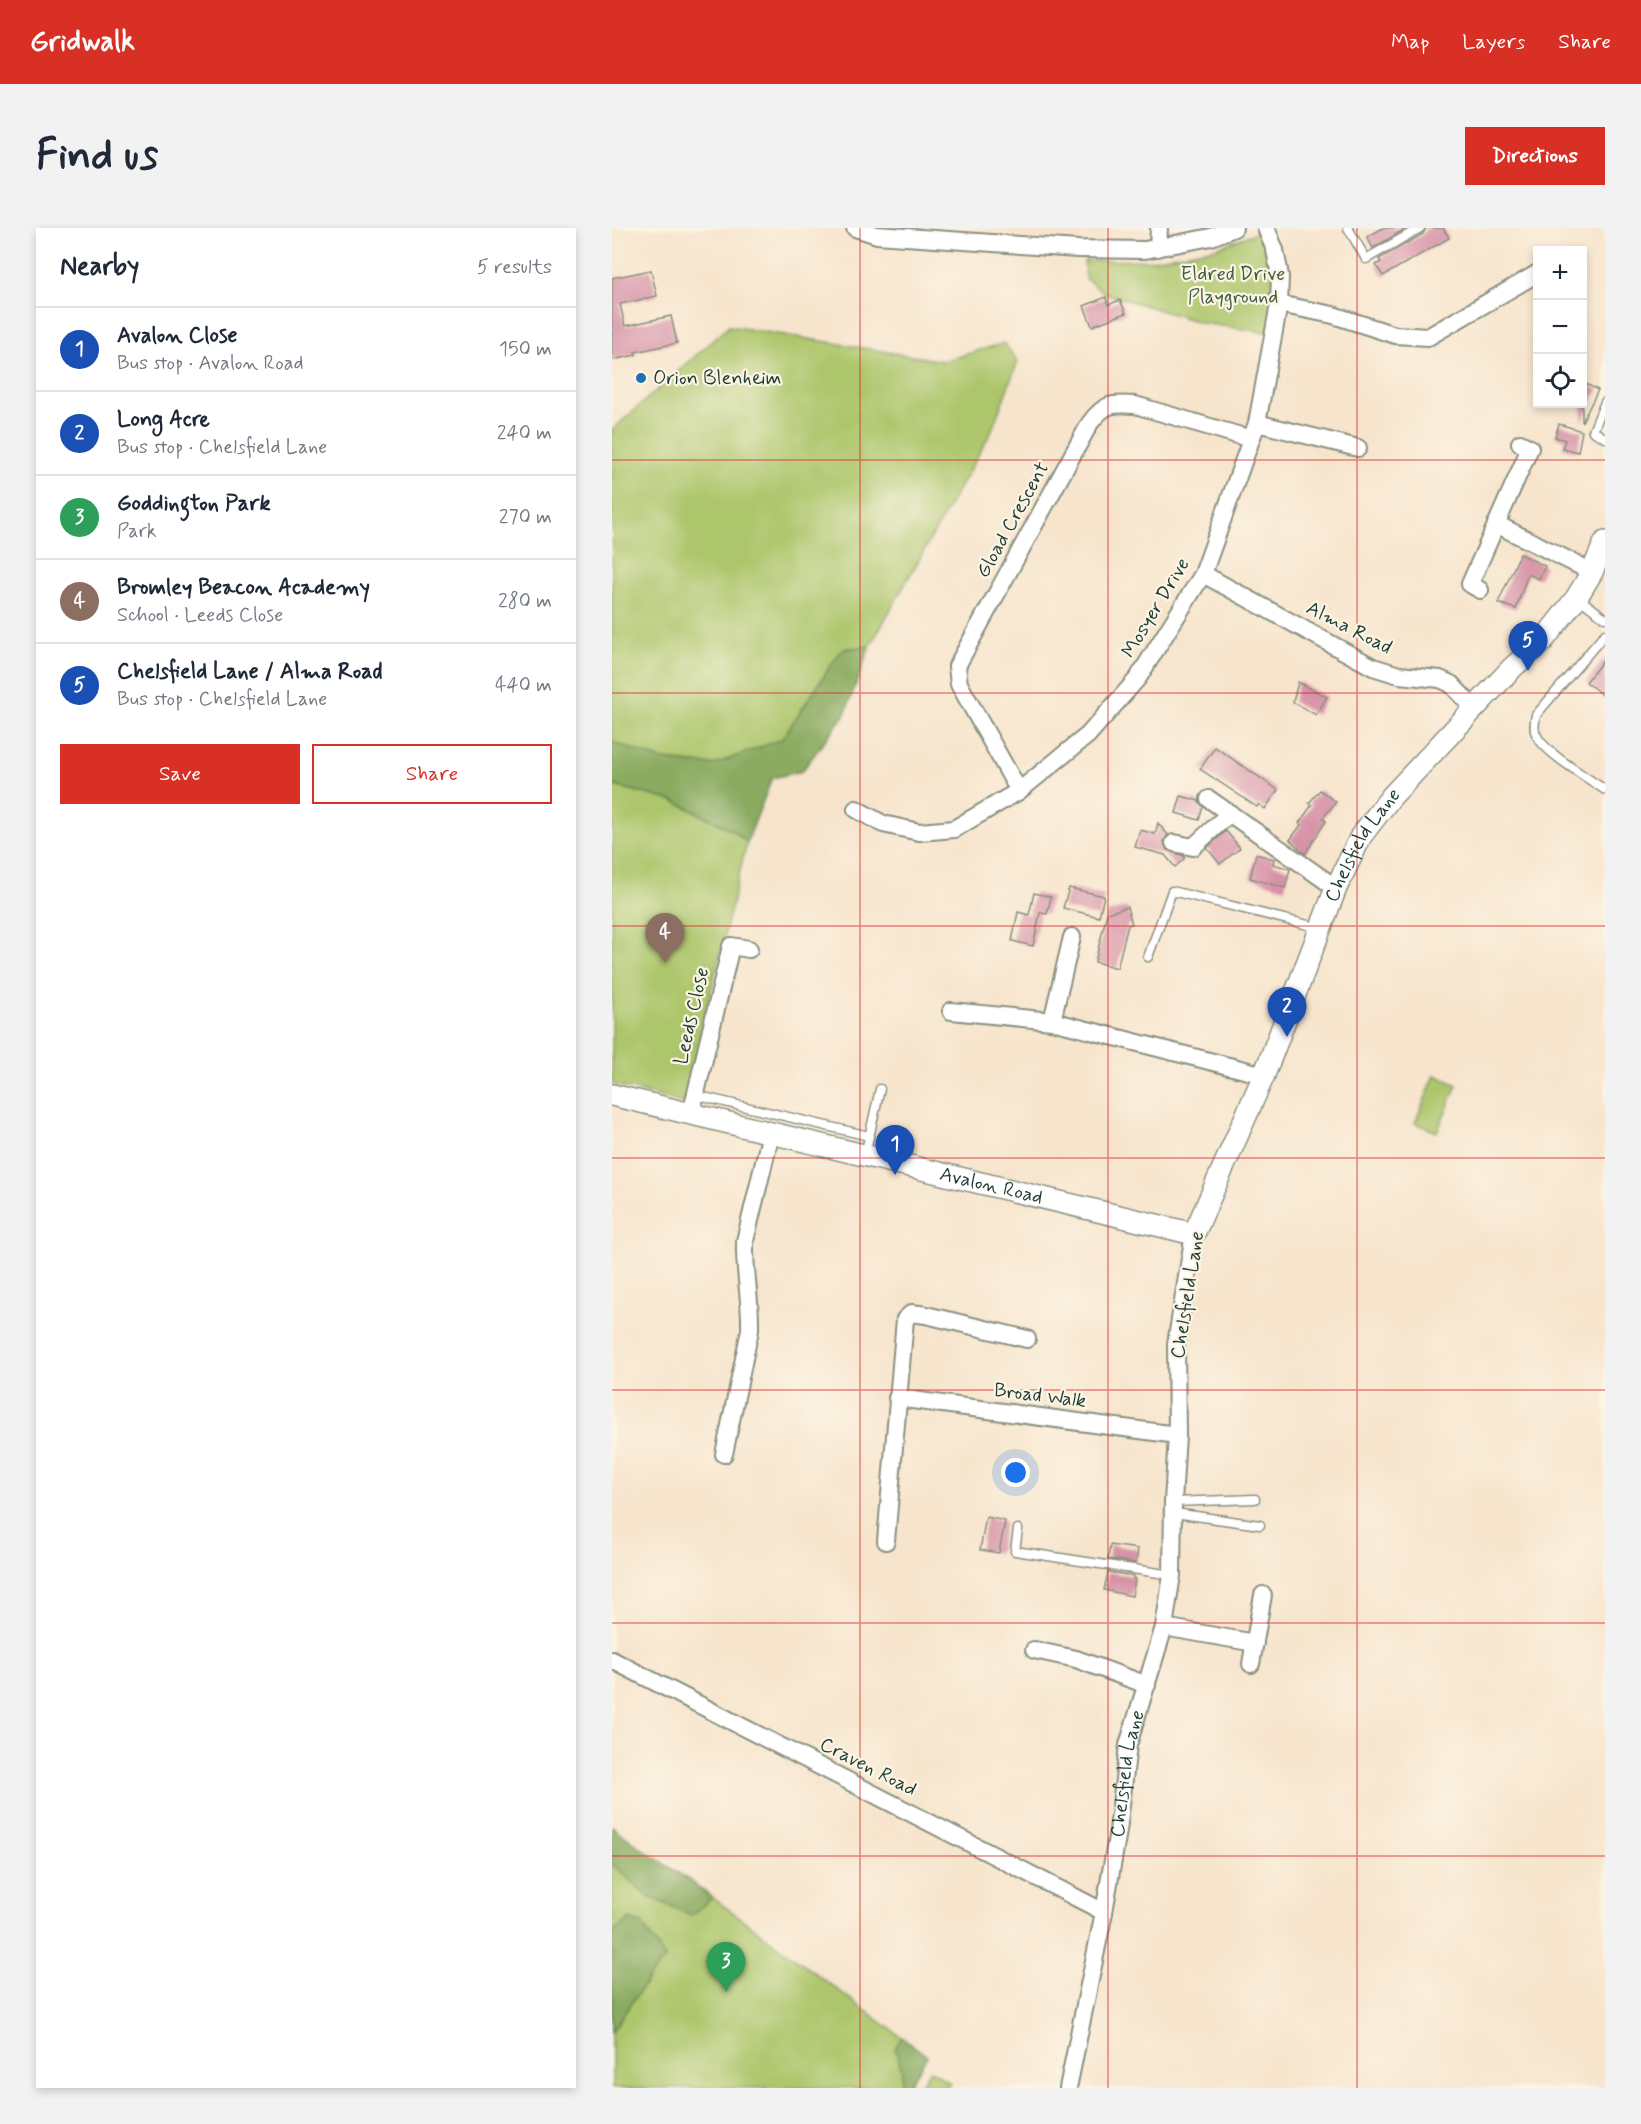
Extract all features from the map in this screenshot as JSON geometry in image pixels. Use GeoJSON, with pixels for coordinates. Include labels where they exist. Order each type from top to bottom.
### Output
{"type":"FeatureCollection","features":[{"type":"Feature","properties":{"kind":"street"},"geometry":{"type":"LineString","coordinates":[[855,228],[877,235],[1066,248],[1145,250],[1211,237],[1234,228]]}},
{"type":"Feature","properties":{"kind":"street"},"geometry":{"type":"LineString","coordinates":[[1158,248],[1159,228]]}},
{"type":"Feature","properties":{"kind":"street","name":"Mosyer Drive"},"geometry":{"type":"LineString","coordinates":[[856,809],[883,824],[919,832],[954,829],[1019,791],[1088,735],[1138,678],[1203,574],[1254,431],[1279,304],[1280,276],[1275,250],[1266,228]]}},
{"type":"Feature","properties":{"kind":"street"},"geometry":{"type":"LineString","coordinates":[[1279,304],[1333,315],[1395,335],[1428,337],[1533,276]]}},
{"type":"Feature","properties":{"kind":"street","name":"Gload Crescent"},"geometry":{"type":"LineString","coordinates":[[1019,791],[959,684],[957,666],[1090,423],[1099,411],[1117,403],[1254,431]]}},
{"type":"Feature","properties":{"kind":"street"},"geometry":{"type":"LineString","coordinates":[[1254,431],[1358,448]]}},
{"type":"Feature","properties":{"kind":"street"},"geometry":{"type":"LineString","coordinates":[[1480,590],[1470,584],[1530,448],[1520,443]]}},
{"type":"Feature","properties":{"kind":"street"},"geometry":{"type":"LineString","coordinates":[[1496,524],[1592,572]]}},
{"type":"Feature","properties":{"kind":"street","name":"Chelsfield Lane"},"geometry":{"type":"LineString","coordinates":[[1071,2087],[1118,1831],[1128,1745],[1164,1627],[1172,1575],[1177,1435],[1176,1344],[1194,1234],[1264,1075],[1336,888],[1361,836],[1391,797],[1514,667],[1542,642],[1577,597],[1592,572],[1605,542]]}},
{"type":"Feature","properties":{"kind":"street","name":"Alma Road"},"geometry":{"type":"LineString","coordinates":[[1203,574],[1373,667],[1399,675],[1440,679],[1451,684],[1475,709]]}},
{"type":"Feature","properties":{"kind":"street"},"geometry":{"type":"LineString","coordinates":[[1209,798],[1336,888]]}},
{"type":"Feature","properties":{"kind":"street"},"geometry":{"type":"LineString","coordinates":[[1174,843],[1192,847],[1230,813]]}},
{"type":"Feature","properties":{"kind":"street"},"geometry":{"type":"LineString","coordinates":[[1052,1021],[1072,937]]}},
{"type":"Feature","properties":{"kind":"street","name":"Leeds Close"},"geometry":{"type":"LineString","coordinates":[[693,1104],[731,946],[749,949]]}},
{"type":"Feature","properties":{"kind":"street"},"geometry":{"type":"LineString","coordinates":[[951,1011],[1052,1021],[1264,1075]]}},
{"type":"Feature","properties":{"kind":"street","name":"Avalon Road"},"geometry":{"type":"LineString","coordinates":[[612,1095],[693,1104],[771,1132],[867,1146],[1194,1234]]}},
{"type":"Feature","properties":{"kind":"street"},"geometry":{"type":"LineString","coordinates":[[724,1454],[750,1330],[745,1241],[771,1132]]}},
{"type":"Feature","properties":{"kind":"street"},"geometry":{"type":"LineString","coordinates":[[886,1541],[905,1319],[912,1313],[926,1315],[1027,1339]]}},
{"type":"Feature","properties":{"kind":"street","name":"Broad Walk"},"geometry":{"type":"LineString","coordinates":[[897,1398],[1177,1435]]}},
{"type":"Feature","properties":{"kind":"street"},"geometry":{"type":"LineString","coordinates":[[1251,1664],[1263,1594]]}},
{"type":"Feature","properties":{"kind":"street"},"geometry":{"type":"LineString","coordinates":[[1164,1627],[1255,1643]]}},
{"type":"Feature","properties":{"kind":"street"},"geometry":{"type":"LineString","coordinates":[[1034,1650],[1077,1659],[1147,1685]]}},
{"type":"Feature","properties":{"kind":"street","name":"Craven Road"},"geometry":{"type":"LineString","coordinates":[[612,1660],[1104,1912]]}},
{"type":"Feature","properties":{"kind":"lane"},"geometry":{"type":"LineString","coordinates":[[1348,228],[1366,259],[1420,228]]}},
{"type":"Feature","properties":{"kind":"lane"},"geometry":{"type":"LineString","coordinates":[[1605,402],[1593,431],[1605,438]]}},
{"type":"Feature","properties":{"kind":"lane"},"geometry":{"type":"LineString","coordinates":[[1577,597],[1605,618]]}},
{"type":"Feature","properties":{"kind":"lane"},"geometry":{"type":"LineString","coordinates":[[1605,634],[1536,716],[1535,733],[1544,747],[1605,790]]}},
{"type":"Feature","properties":{"kind":"lane"},"geometry":{"type":"LineString","coordinates":[[1148,957],[1172,891],[1320,928]]}},
{"type":"Feature","properties":{"kind":"lane"},"geometry":{"type":"LineString","coordinates":[[693,1104],[867,1146],[880,1089]]}},
{"type":"Feature","properties":{"kind":"lane"},"geometry":{"type":"LineString","coordinates":[[1173,1508],[1255,1499]]}},
{"type":"Feature","properties":{"kind":"lane"},"geometry":{"type":"LineString","coordinates":[[1173,1508],[1260,1525]]}},
{"type":"Feature","properties":{"kind":"lane"},"geometry":{"type":"LineString","coordinates":[[1018,1529],[1015,1551],[1172,1575]]}},
{"type":"Feature","properties":{"kind":"green space","name":"Eldred Drive Playground"},"geometry":{"type":"Polygon","coordinates":[[[1260,231],[1276,282],[1270,333],[1202,323],[1105,293],[1086,279],[1084,261],[1151,260],[1216,248],[1260,231]]]}},
{"type":"Feature","properties":{"kind":"green space"},"geometry":{"type":"Polygon","coordinates":[[[729,326],[943,361],[1004,343],[1018,361],[991,432],[870,646],[842,649],[782,739],[713,765],[662,760],[612,742],[612,430],[729,326]]]}},
{"type":"Feature","properties":{"kind":"green space"},"geometry":{"type":"Polygon","coordinates":[[[870,646],[845,714],[802,771],[772,778],[747,842],[732,830],[674,801],[612,785],[612,742],[662,760],[713,765],[782,739],[842,649],[870,646]]]}},
{"type":"Feature","properties":{"kind":"green space"},"geometry":{"type":"Polygon","coordinates":[[[612,785],[674,801],[732,830],[747,842],[684,1103],[612,1084],[612,785]]]}},
{"type":"Feature","properties":{"kind":"green space"},"geometry":{"type":"Polygon","coordinates":[[[1435,1075],[1457,1085],[1437,1132],[1415,1123],[1435,1075]]]}},
{"type":"Feature","properties":{"kind":"green space"},"geometry":{"type":"Polygon","coordinates":[[[612,1826],[642,1850],[685,1877],[927,2056],[906,2088],[612,2088],[612,1826]]]}},
{"type":"Feature","properties":{"kind":"green space"},"geometry":{"type":"Polygon","coordinates":[[[612,1826],[712,1898],[691,1915],[649,1897],[612,1864],[612,1826]]]}},
{"type":"Feature","properties":{"kind":"green space"},"geometry":{"type":"Polygon","coordinates":[[[629,1919],[642,1924],[665,1958],[612,2031],[612,1934],[629,1919]]]}},
{"type":"Feature","properties":{"kind":"green space"},"geometry":{"type":"Polygon","coordinates":[[[902,2037],[927,2056],[906,2088],[900,2088],[902,2070],[895,2048],[902,2037]]]}},
{"type":"Feature","properties":{"kind":"green space"},"geometry":{"type":"Polygon","coordinates":[[[930,2070],[950,2083],[946,2088],[918,2088],[930,2070]]]}},
{"type":"Feature","properties":{"kind":"building"},"geometry":{"type":"Polygon","coordinates":[[[1383,228],[1407,228],[1373,248],[1367,237],[1383,228]]]}},
{"type":"Feature","properties":{"kind":"building"},"geometry":{"type":"Polygon","coordinates":[[[1426,228],[1443,228],[1449,238],[1383,276],[1376,265],[1381,262],[1379,259],[1423,234],[1426,228]]]}},
{"type":"Feature","properties":{"kind":"building"},"geometry":{"type":"Polygon","coordinates":[[[651,270],[657,296],[620,304],[625,326],[671,316],[677,343],[635,352],[636,355],[612,360],[612,278],[651,270]]]}},
{"type":"Feature","properties":{"kind":"building"},"geometry":{"type":"Polygon","coordinates":[[[1106,297],[1108,305],[1120,300],[1126,313],[1092,326],[1084,306],[1106,297]]]}},
{"type":"Feature","properties":{"kind":"building"},"geometry":{"type":"Polygon","coordinates":[[[1587,384],[1598,390],[1582,422],[1582,408],[1587,408],[1587,384]]]}},
{"type":"Feature","properties":{"kind":"building"},"geometry":{"type":"Polygon","coordinates":[[[1559,424],[1582,431],[1578,452],[1562,448],[1565,440],[1555,437],[1559,424]]]}},
{"type":"Feature","properties":{"kind":"building"},"geometry":{"type":"Polygon","coordinates":[[[1520,554],[1545,566],[1539,579],[1528,574],[1516,609],[1498,603],[1520,554]]]}},
{"type":"Feature","properties":{"kind":"building"},"geometry":{"type":"Polygon","coordinates":[[[1605,658],[1605,697],[1586,682],[1605,658]]]}},
{"type":"Feature","properties":{"kind":"building"},"geometry":{"type":"Polygon","coordinates":[[[1298,682],[1327,697],[1316,715],[1293,702],[1298,682]]]}},
{"type":"Feature","properties":{"kind":"building"},"geometry":{"type":"Polygon","coordinates":[[[1215,747],[1278,790],[1265,809],[1259,804],[1257,807],[1200,769],[1215,747]]]}},
{"type":"Feature","properties":{"kind":"building"},"geometry":{"type":"Polygon","coordinates":[[[1320,790],[1336,802],[1323,818],[1326,821],[1305,854],[1290,840],[1312,805],[1309,803],[1320,790]]]}},
{"type":"Feature","properties":{"kind":"building"},"geometry":{"type":"Polygon","coordinates":[[[1181,796],[1199,801],[1203,807],[1199,820],[1176,813],[1181,796]]]}},
{"type":"Feature","properties":{"kind":"building"},"geometry":{"type":"Polygon","coordinates":[[[1158,823],[1168,835],[1164,841],[1167,850],[1184,856],[1184,859],[1175,867],[1165,855],[1135,847],[1140,830],[1155,834],[1158,823]]]}},
{"type":"Feature","properties":{"kind":"building"},"geometry":{"type":"Polygon","coordinates":[[[1226,831],[1240,848],[1220,864],[1207,848],[1226,831]]]}},
{"type":"Feature","properties":{"kind":"building"},"geometry":{"type":"Polygon","coordinates":[[[1256,854],[1274,859],[1273,864],[1290,869],[1285,888],[1250,878],[1256,854]]]}},
{"type":"Feature","properties":{"kind":"building"},"geometry":{"type":"Polygon","coordinates":[[[1069,888],[1104,896],[1099,917],[1063,908],[1069,888]]]}},
{"type":"Feature","properties":{"kind":"building"},"geometry":{"type":"Polygon","coordinates":[[[1034,893],[1051,897],[1047,914],[1040,913],[1033,946],[1012,941],[1018,912],[1029,915],[1034,893]]]}},
{"type":"Feature","properties":{"kind":"building"},"geometry":{"type":"Polygon","coordinates":[[[1127,907],[1132,924],[1128,925],[1117,968],[1095,962],[1107,913],[1127,907]]]}},
{"type":"Feature","properties":{"kind":"building"},"geometry":{"type":"Polygon","coordinates":[[[986,1517],[1005,1521],[999,1553],[980,1550],[986,1517]]]}},
{"type":"Feature","properties":{"kind":"building"},"geometry":{"type":"Polygon","coordinates":[[[1110,1545],[1138,1549],[1136,1563],[1108,1559],[1110,1545]]]}},
{"type":"Feature","properties":{"kind":"building"},"geometry":{"type":"Polygon","coordinates":[[[1108,1572],[1134,1576],[1132,1596],[1104,1590],[1108,1572]]]}},
{"type":"Feature","properties":{"kind":"place","name":"Orion Blenheim"},"geometry":{"type":"Point","coordinates":[641,378]}},
{"type":"Feature","properties":{"kind":"place","name":"Chelsfield Lane / Alma Road"},"geometry":{"type":"Point","coordinates":[1528,671]}},
{"type":"Feature","properties":{"kind":"place","name":"Bromley Beacon Academy"},"geometry":{"type":"Point","coordinates":[665,963]}},
{"type":"Feature","properties":{"kind":"place","name":"Long Acre"},"geometry":{"type":"Point","coordinates":[1287,1037]}},
{"type":"Feature","properties":{"kind":"place","name":"Avalon Close"},"geometry":{"type":"Point","coordinates":[895,1175]}},
{"type":"Feature","properties":{"kind":"place","name":"Goddington Park"},"geometry":{"type":"Point","coordinates":[726,1992]}}]}
